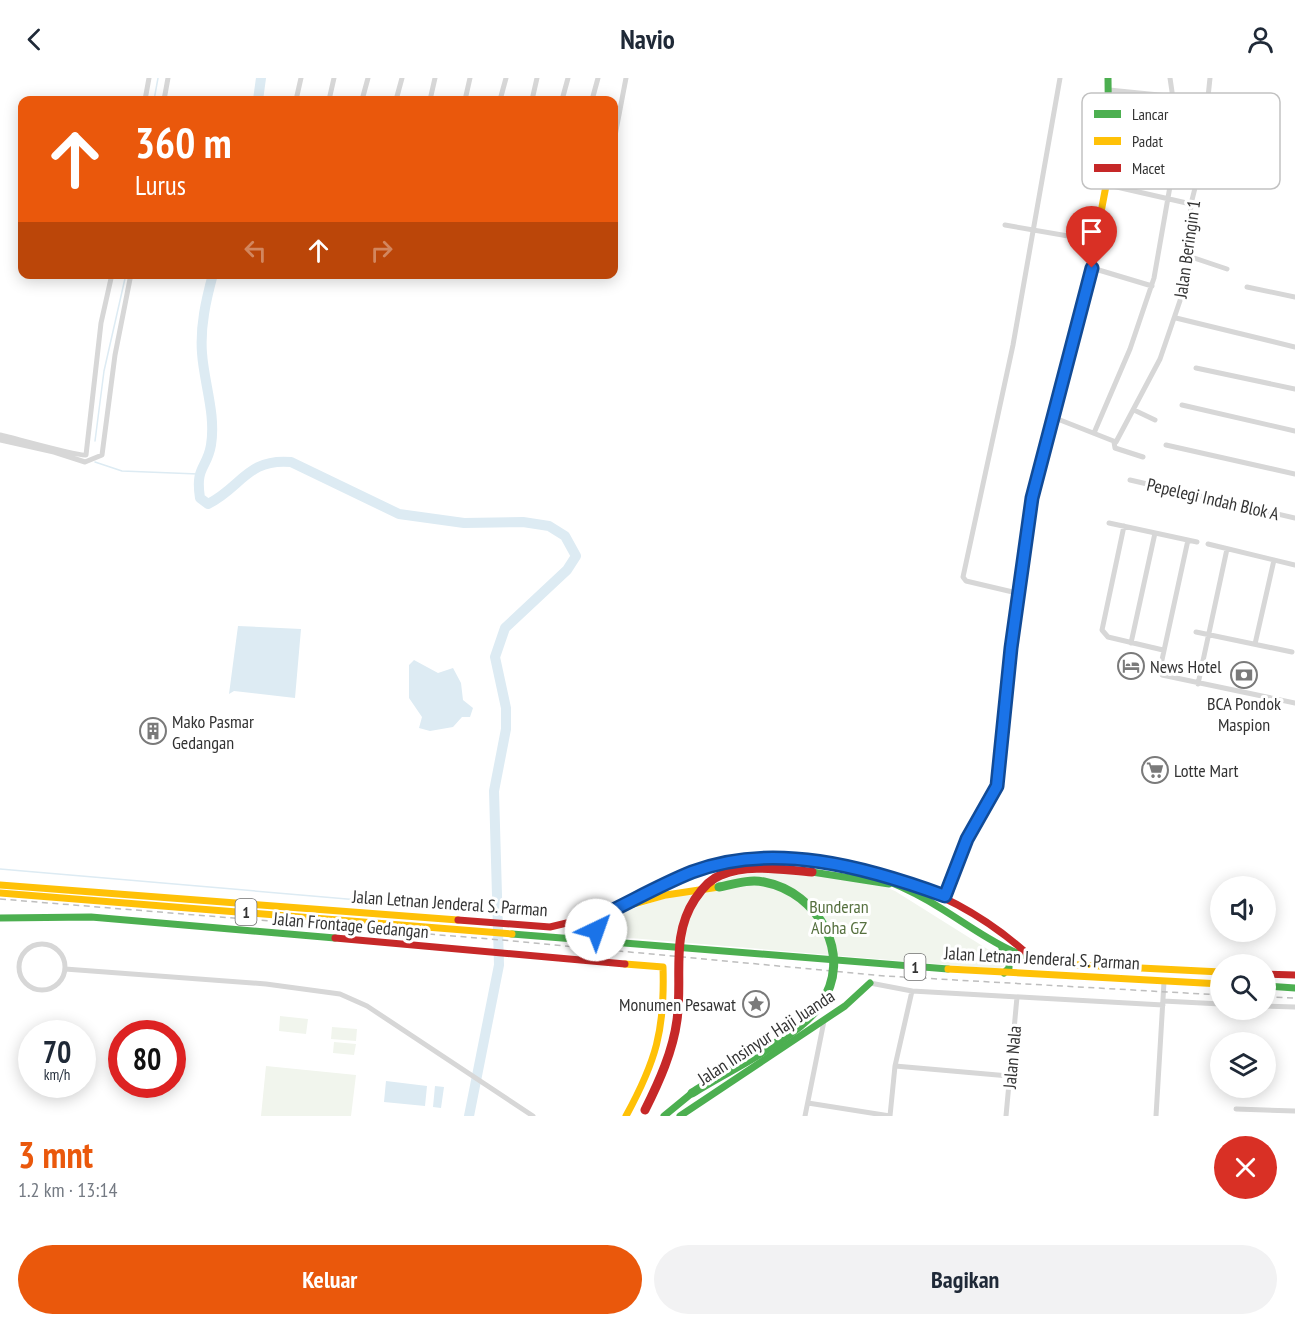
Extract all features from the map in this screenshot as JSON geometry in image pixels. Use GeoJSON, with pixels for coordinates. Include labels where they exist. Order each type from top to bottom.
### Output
{"type":"FeatureCollection","features":[{"type":"Feature","properties":{"kind":"main road"},"geometry":{"type":"LineString","coordinates":[[1108,78],[1109,93]]}},
{"type":"Feature","properties":{"kind":"main road"},"geometry":{"type":"LineString","coordinates":[[945,896],[967,839],[997,786],[1017,593],[1032,498],[1055,418],[1092,268],[1107,189]]}},
{"type":"Feature","properties":{"kind":"main road","name":"Jalan Letnan Jenderal S. Parman"},"geometry":{"type":"LineString","coordinates":[[504,929],[550,927],[608,912],[692,872],[720,864],[751,860],[833,863],[879,875],[940,908],[1000,947],[1035,960],[1086,966],[1210,972]]}},
{"type":"Feature","properties":{"kind":"main road"},"geometry":{"type":"LineString","coordinates":[[643,1113],[670,1054],[677,1018],[677,935],[687,909],[706,884],[720,875],[758,868],[812,872],[898,885]]}},
{"type":"Feature","properties":{"kind":"main road"},"geometry":{"type":"LineString","coordinates":[[879,875],[903,880],[945,896],[1016,942],[1035,960],[1026,963],[1023,968],[1027,973],[1034,975]]}},
{"type":"Feature","properties":{"kind":"main road"},"geometry":{"type":"LineString","coordinates":[[610,942],[601,938],[596,930],[598,920],[608,912],[666,895],[764,882],[808,902],[826,927],[833,943],[835,962],[829,987],[819,1007],[802,1022],[692,1093],[664,1116]]}},
{"type":"Feature","properties":{"kind":"main road","name":"Jalan Letnan Jenderal S. Parman"},"geometry":{"type":"LineString","coordinates":[[0,885],[504,929],[610,942],[1004,973],[1210,984]]}},
{"type":"Feature","properties":{"kind":"main road","name":"Jalan Letnan Jenderal S. Parman"},"geometry":{"type":"LineString","coordinates":[[0,893],[492,928]]}},
{"type":"Feature","properties":{"kind":"main road","name":"Jalan Frontage Gedangan"},"geometry":{"type":"LineString","coordinates":[[0,918],[91,917],[487,954],[663,967],[665,1003],[659,1037],[648,1073],[626,1116]]}},
{"type":"Feature","properties":{"kind":"main road"},"geometry":{"type":"LineString","coordinates":[[1000,947],[1010,962],[1009,969],[1004,973]]}},
{"type":"Feature","properties":{"kind":"main road"},"geometry":{"type":"LineString","coordinates":[[1276,974],[1295,975]]}},
{"type":"Feature","properties":{"kind":"main road","name":"Jalan Insinyur Haji Juanda"},"geometry":{"type":"LineString","coordinates":[[680,1116],[845,1006],[870,983]]}},
{"type":"Feature","properties":{"kind":"main road"},"geometry":{"type":"LineString","coordinates":[[1276,986],[1295,987]]}},
{"type":"Feature","properties":{"kind":"street"},"geometry":{"type":"LineString","coordinates":[[146,96],[149,78]]}},
{"type":"Feature","properties":{"kind":"street"},"geometry":{"type":"LineString","coordinates":[[165,96],[168,78]]}},
{"type":"Feature","properties":{"kind":"street"},"geometry":{"type":"LineString","coordinates":[[297,96],[301,78]]}},
{"type":"Feature","properties":{"kind":"street"},"geometry":{"type":"LineString","coordinates":[[330,96],[334,78]]}},
{"type":"Feature","properties":{"kind":"street"},"geometry":{"type":"LineString","coordinates":[[363,96],[368,78]]}},
{"type":"Feature","properties":{"kind":"street"},"geometry":{"type":"LineString","coordinates":[[397,96],[402,78]]}},
{"type":"Feature","properties":{"kind":"street"},"geometry":{"type":"LineString","coordinates":[[431,96],[435,78]]}},
{"type":"Feature","properties":{"kind":"street"},"geometry":{"type":"LineString","coordinates":[[466,96],[470,78]]}},
{"type":"Feature","properties":{"kind":"street"},"geometry":{"type":"LineString","coordinates":[[501,96],[506,78]]}},
{"type":"Feature","properties":{"kind":"street"},"geometry":{"type":"LineString","coordinates":[[533,96],[537,78]]}},
{"type":"Feature","properties":{"kind":"street"},"geometry":{"type":"LineString","coordinates":[[563,96],[568,78]]}},
{"type":"Feature","properties":{"kind":"street"},"geometry":{"type":"LineString","coordinates":[[593,96],[597,78]]}},
{"type":"Feature","properties":{"kind":"street"},"geometry":{"type":"LineString","coordinates":[[618,120],[626,78]]}},
{"type":"Feature","properties":{"kind":"street"},"geometry":{"type":"LineString","coordinates":[[1017,593],[966,581],[963,575],[1013,345],[1060,78]]}},
{"type":"Feature","properties":{"kind":"street"},"geometry":{"type":"LineString","coordinates":[[1170,78],[1171,93]]}},
{"type":"Feature","properties":{"kind":"street","name":"Jalan Beringin 1"},"geometry":{"type":"LineString","coordinates":[[1209,93],[1210,78]]}},
{"type":"Feature","properties":{"kind":"street"},"geometry":{"type":"LineString","coordinates":[[1109,90],[1139,93]]}},
{"type":"Feature","properties":{"kind":"street"},"geometry":{"type":"LineString","coordinates":[[1125,189],[1191,204]]}},
{"type":"Feature","properties":{"kind":"street"},"geometry":{"type":"LineString","coordinates":[[1094,433],[1130,349],[1152,286],[1169,189]]}},
{"type":"Feature","properties":{"kind":"street","name":"Jalan Beringin 1"},"geometry":{"type":"LineString","coordinates":[[1115,442],[1160,359],[1176,318],[1184,290],[1191,204],[1195,189]]}},
{"type":"Feature","properties":{"kind":"street"},"geometry":{"type":"LineString","coordinates":[[1005,225],[1034,228],[1097,241]]}},
{"type":"Feature","properties":{"kind":"street"},"geometry":{"type":"LineString","coordinates":[[1188,256],[1227,269]]}},
{"type":"Feature","properties":{"kind":"street"},"geometry":{"type":"LineString","coordinates":[[1092,268],[1152,286]]}},
{"type":"Feature","properties":{"kind":"street"},"geometry":{"type":"LineString","coordinates":[[0,435],[49,446],[76,456],[86,455],[101,323],[111,279]]}},
{"type":"Feature","properties":{"kind":"street"},"geometry":{"type":"LineString","coordinates":[[0,440],[54,452],[79,462],[94,460],[104,450],[115,355],[130,279]]}},
{"type":"Feature","properties":{"kind":"street"},"geometry":{"type":"LineString","coordinates":[[1247,287],[1295,297]]}},
{"type":"Feature","properties":{"kind":"street"},"geometry":{"type":"LineString","coordinates":[[1176,318],[1212,329],[1295,347]]}},
{"type":"Feature","properties":{"kind":"street"},"geometry":{"type":"LineString","coordinates":[[1196,368],[1295,389]]}},
{"type":"Feature","properties":{"kind":"street"},"geometry":{"type":"LineString","coordinates":[[1182,405],[1295,431]]}},
{"type":"Feature","properties":{"kind":"street"},"geometry":{"type":"LineString","coordinates":[[1134,410],[1155,420]]}},
{"type":"Feature","properties":{"kind":"street"},"geometry":{"type":"LineString","coordinates":[[1055,418],[1115,442],[1114,448],[1143,457]]}},
{"type":"Feature","properties":{"kind":"street"},"geometry":{"type":"LineString","coordinates":[[1166,445],[1295,474]]}},
{"type":"Feature","properties":{"kind":"street","name":"Pepelegi Indah Blok A"},"geometry":{"type":"LineString","coordinates":[[1130,480],[1295,518]]}},
{"type":"Feature","properties":{"kind":"street"},"geometry":{"type":"LineString","coordinates":[[1109,523],[1197,542]]}},
{"type":"Feature","properties":{"kind":"street"},"geometry":{"type":"LineString","coordinates":[[1124,526],[1101,630],[1108,637],[1163,650]]}},
{"type":"Feature","properties":{"kind":"street"},"geometry":{"type":"LineString","coordinates":[[1131,643],[1155,533]]}},
{"type":"Feature","properties":{"kind":"street"},"geometry":{"type":"LineString","coordinates":[[1188,540],[1163,650],[1160,669],[1162,675],[1295,703]]}},
{"type":"Feature","properties":{"kind":"street"},"geometry":{"type":"LineString","coordinates":[[1208,544],[1295,566]]}},
{"type":"Feature","properties":{"kind":"street"},"geometry":{"type":"LineString","coordinates":[[1198,684],[1227,549]]}},
{"type":"Feature","properties":{"kind":"street"},"geometry":{"type":"LineString","coordinates":[[1254,644],[1274,561]]}},
{"type":"Feature","properties":{"kind":"street"},"geometry":{"type":"LineString","coordinates":[[1196,632],[1292,652]]}},
{"type":"Feature","properties":{"kind":"street"},"geometry":{"type":"LineString","coordinates":[[45,944],[60,953],[64,969],[57,984],[41,990],[25,983],[19,967],[25,951],[36,945],[45,944]]}},
{"type":"Feature","properties":{"kind":"street"},"geometry":{"type":"LineString","coordinates":[[64,969],[266,984],[340,994],[367,1006],[533,1116]]}},
{"type":"Feature","properties":{"kind":"street"},"geometry":{"type":"LineString","coordinates":[[1156,1116],[1164,982]]}},
{"type":"Feature","properties":{"kind":"street"},"geometry":{"type":"LineString","coordinates":[[870,983],[912,991],[1210,1004]]}},
{"type":"Feature","properties":{"kind":"street"},"geometry":{"type":"LineString","coordinates":[[808,1103],[863,1114],[890,1116],[895,1066],[912,991]]}},
{"type":"Feature","properties":{"kind":"street","name":"Jalan Nala"},"geometry":{"type":"LineString","coordinates":[[1006,1116],[1017,997]]}},
{"type":"Feature","properties":{"kind":"street"},"geometry":{"type":"LineString","coordinates":[[1276,1006],[1295,1007]]}},
{"type":"Feature","properties":{"kind":"street"},"geometry":{"type":"LineString","coordinates":[[805,1116],[824,1019]]}},
{"type":"Feature","properties":{"kind":"street"},"geometry":{"type":"LineString","coordinates":[[895,1066],[1009,1076]]}},
{"type":"Feature","properties":{"kind":"street"},"geometry":{"type":"LineString","coordinates":[[1236,1109],[1264,1113],[1295,1112]]}},
{"type":"Feature","properties":{"kind":"green space","name":"Bunderan Aloha GZ"},"geometry":{"type":"Polygon","coordinates":[[[781,871],[875,883],[895,891],[989,950],[1003,960],[1004,966],[997,969],[606,936],[602,933],[600,924],[604,918],[738,875],[781,871]]]}},
{"type":"Feature","properties":{"kind":"green space"},"geometry":{"type":"Polygon","coordinates":[[[280,1016],[308,1019],[306,1034],[279,1031],[280,1016]]]}},
{"type":"Feature","properties":{"kind":"green space"},"geometry":{"type":"Polygon","coordinates":[[[332,1027],[357,1029],[356,1041],[331,1039],[332,1027]]]}},
{"type":"Feature","properties":{"kind":"green space"},"geometry":{"type":"Polygon","coordinates":[[[334,1042],[356,1044],[354,1055],[333,1053],[334,1042]]]}},
{"type":"Feature","properties":{"kind":"green space"},"geometry":{"type":"Polygon","coordinates":[[[266,1066],[356,1075],[351,1116],[261,1116],[266,1066]]]}},
{"type":"Feature","properties":{"kind":"shaded area"},"geometry":{"type":"Polygon","coordinates":[[[238,626],[301,629],[295,698],[234,691],[229,694],[238,626]]]}},
{"type":"Feature","properties":{"kind":"shaded area"},"geometry":{"type":"Polygon","coordinates":[[[414,660],[438,673],[453,668],[461,683],[463,700],[473,708],[470,717],[462,717],[453,727],[430,731],[419,728],[422,717],[409,698],[409,665],[414,660]]]}},
{"type":"Feature","properties":{"kind":"shaded area"},"geometry":{"type":"Polygon","coordinates":[[[386,1081],[427,1086],[425,1106],[384,1102],[386,1081]]]}},
{"type":"Feature","properties":{"kind":"shaded area"},"geometry":{"type":"Polygon","coordinates":[[[435,1086],[444,1087],[441,1108],[433,1107],[435,1086]]]}},
{"type":"Feature","properties":{"kind":"waterway"},"geometry":{"type":"LineString","coordinates":[[155,96],[158,78]]}},
{"type":"Feature","properties":{"kind":"waterway"},"geometry":{"type":"LineString","coordinates":[[259,96],[261,78]]}},
{"type":"Feature","properties":{"kind":"waterway"},"geometry":{"type":"LineString","coordinates":[[95,441],[104,371],[125,279]]}},
{"type":"Feature","properties":{"kind":"waterway"},"geometry":{"type":"LineString","coordinates":[[212,279],[204,313],[202,343],[212,433],[209,453],[200,473],[200,498],[208,504],[254,469],[276,462],[291,462],[399,514],[464,523],[523,522],[549,526],[565,536],[576,556],[567,570],[505,628],[495,657],[506,708],[506,729],[494,791],[499,965],[469,1116]]}},
{"type":"Feature","properties":{"kind":"waterway"},"geometry":{"type":"LineString","coordinates":[[95,462],[122,471],[198,474]]}},
{"type":"Feature","properties":{"kind":"waterway"},"geometry":{"type":"LineString","coordinates":[[0,869],[498,912]]}},
{"type":"Feature","properties":{"kind":"railway"},"geometry":{"type":"LineString","coordinates":[[0,899],[502,940],[885,976],[1210,994]]}},
{"type":"Feature","properties":{"kind":"railway"},"geometry":{"type":"LineString","coordinates":[[1276,997],[1295,998]]}},
{"type":"Feature","properties":{"kind":"traffic: fast"},"geometry":{"type":"LineString","coordinates":[[1108,78],[1108,93]]}},
{"type":"Feature","properties":{"kind":"traffic: fast"},"geometry":{"type":"LineString","coordinates":[[945,896],[967,839],[997,786],[1013,634]]}},
{"type":"Feature","properties":{"kind":"traffic: fast"},"geometry":{"type":"LineString","coordinates":[[640,897],[693,873],[740,861],[770,858],[831,864],[860,871],[916,894],[1012,951],[1027,957],[1060,964]]}},
{"type":"Feature","properties":{"kind":"traffic: fast"},"geometry":{"type":"LineString","coordinates":[[812,872],[889,884]]}},
{"type":"Feature","properties":{"kind":"traffic: fast"},"geometry":{"type":"LineString","coordinates":[[692,1093],[778,1042],[809,1018],[820,1005],[830,986],[834,967],[832,947],[825,929],[815,912],[800,899],[783,888],[758,881],[719,887]]}},
{"type":"Feature","properties":{"kind":"traffic: fast"},"geometry":{"type":"LineString","coordinates":[[0,918],[91,917],[335,938]]}},
{"type":"Feature","properties":{"kind":"traffic: fast"},"geometry":{"type":"LineString","coordinates":[[512,934],[948,969]]}},
{"type":"Feature","properties":{"kind":"traffic: fast"},"geometry":{"type":"LineString","coordinates":[[1002,949],[1009,959],[1009,968],[1004,973]]}},
{"type":"Feature","properties":{"kind":"traffic: fast"},"geometry":{"type":"LineString","coordinates":[[680,1116],[845,1006],[870,983]]}},
{"type":"Feature","properties":{"kind":"traffic: fast"},"geometry":{"type":"LineString","coordinates":[[1276,987],[1295,988]]}},
{"type":"Feature","properties":{"kind":"traffic: fast"},"geometry":{"type":"LineString","coordinates":[[664,1116],[692,1093]]}},
{"type":"Feature","properties":{"kind":"traffic: slow"},"geometry":{"type":"LineString","coordinates":[[1013,634],[1032,498],[1083,307],[1105,189]]}},
{"type":"Feature","properties":{"kind":"traffic: slow"},"geometry":{"type":"LineString","coordinates":[[0,885],[458,920]]}},
{"type":"Feature","properties":{"kind":"traffic: slow"},"geometry":{"type":"LineString","coordinates":[[634,904],[666,895],[719,887]]}},
{"type":"Feature","properties":{"kind":"traffic: slow"},"geometry":{"type":"LineString","coordinates":[[0,893],[512,934]]}},
{"type":"Feature","properties":{"kind":"traffic: slow"},"geometry":{"type":"LineString","coordinates":[[603,915],[597,930],[600,936],[608,941]]}},
{"type":"Feature","properties":{"kind":"traffic: slow"},"geometry":{"type":"LineString","coordinates":[[625,964],[663,967],[662,1009],[656,1044],[645,1078],[626,1116]]}},
{"type":"Feature","properties":{"kind":"traffic: slow"},"geometry":{"type":"LineString","coordinates":[[1060,964],[1210,971]]}},
{"type":"Feature","properties":{"kind":"traffic: slow"},"geometry":{"type":"LineString","coordinates":[[948,969],[1210,983]]}},
{"type":"Feature","properties":{"kind":"traffic: jam"},"geometry":{"type":"LineString","coordinates":[[645,1110],[672,1043],[677,1020],[682,928],[687,913],[697,896],[713,879],[732,871],[766,868],[812,872]]}},
{"type":"Feature","properties":{"kind":"traffic: jam"},"geometry":{"type":"LineString","coordinates":[[890,878],[930,892],[967,910],[1001,932],[1033,959]]}},
{"type":"Feature","properties":{"kind":"traffic: jam"},"geometry":{"type":"LineString","coordinates":[[458,920],[550,927],[600,915],[640,897]]}},
{"type":"Feature","properties":{"kind":"traffic: jam"},"geometry":{"type":"LineString","coordinates":[[335,938],[625,964]]}},
{"type":"Feature","properties":{"kind":"traffic: jam"},"geometry":{"type":"LineString","coordinates":[[1276,974],[1295,975]]}},
{"type":"Feature","properties":{"kind":"place","name":"News Hotel"},"geometry":{"type":"Point","coordinates":[1131,666]}},
{"type":"Feature","properties":{"kind":"place","name":"BCA Pondok Maspion"},"geometry":{"type":"Point","coordinates":[1244,675]}},
{"type":"Feature","properties":{"kind":"place","name":"Mako Pasmar Gedangan"},"geometry":{"type":"Point","coordinates":[153,731]}},
{"type":"Feature","properties":{"kind":"place","name":"Lotte Mart"},"geometry":{"type":"Point","coordinates":[1155,770]}},
{"type":"Feature","properties":{"kind":"place","name":"Monumen Pesawat"},"geometry":{"type":"Point","coordinates":[756,1004]}},
{"type":"Feature","properties":{"kind":"route"},"geometry":{"type":"LineString","coordinates":[[596,930],[601,916],[692,872],[720,864],[751,860],[806,860],[833,863],[903,880],[945,896],[967,839],[997,786],[1011,648],[1032,498],[1055,418],[1092,268]]}}]}
